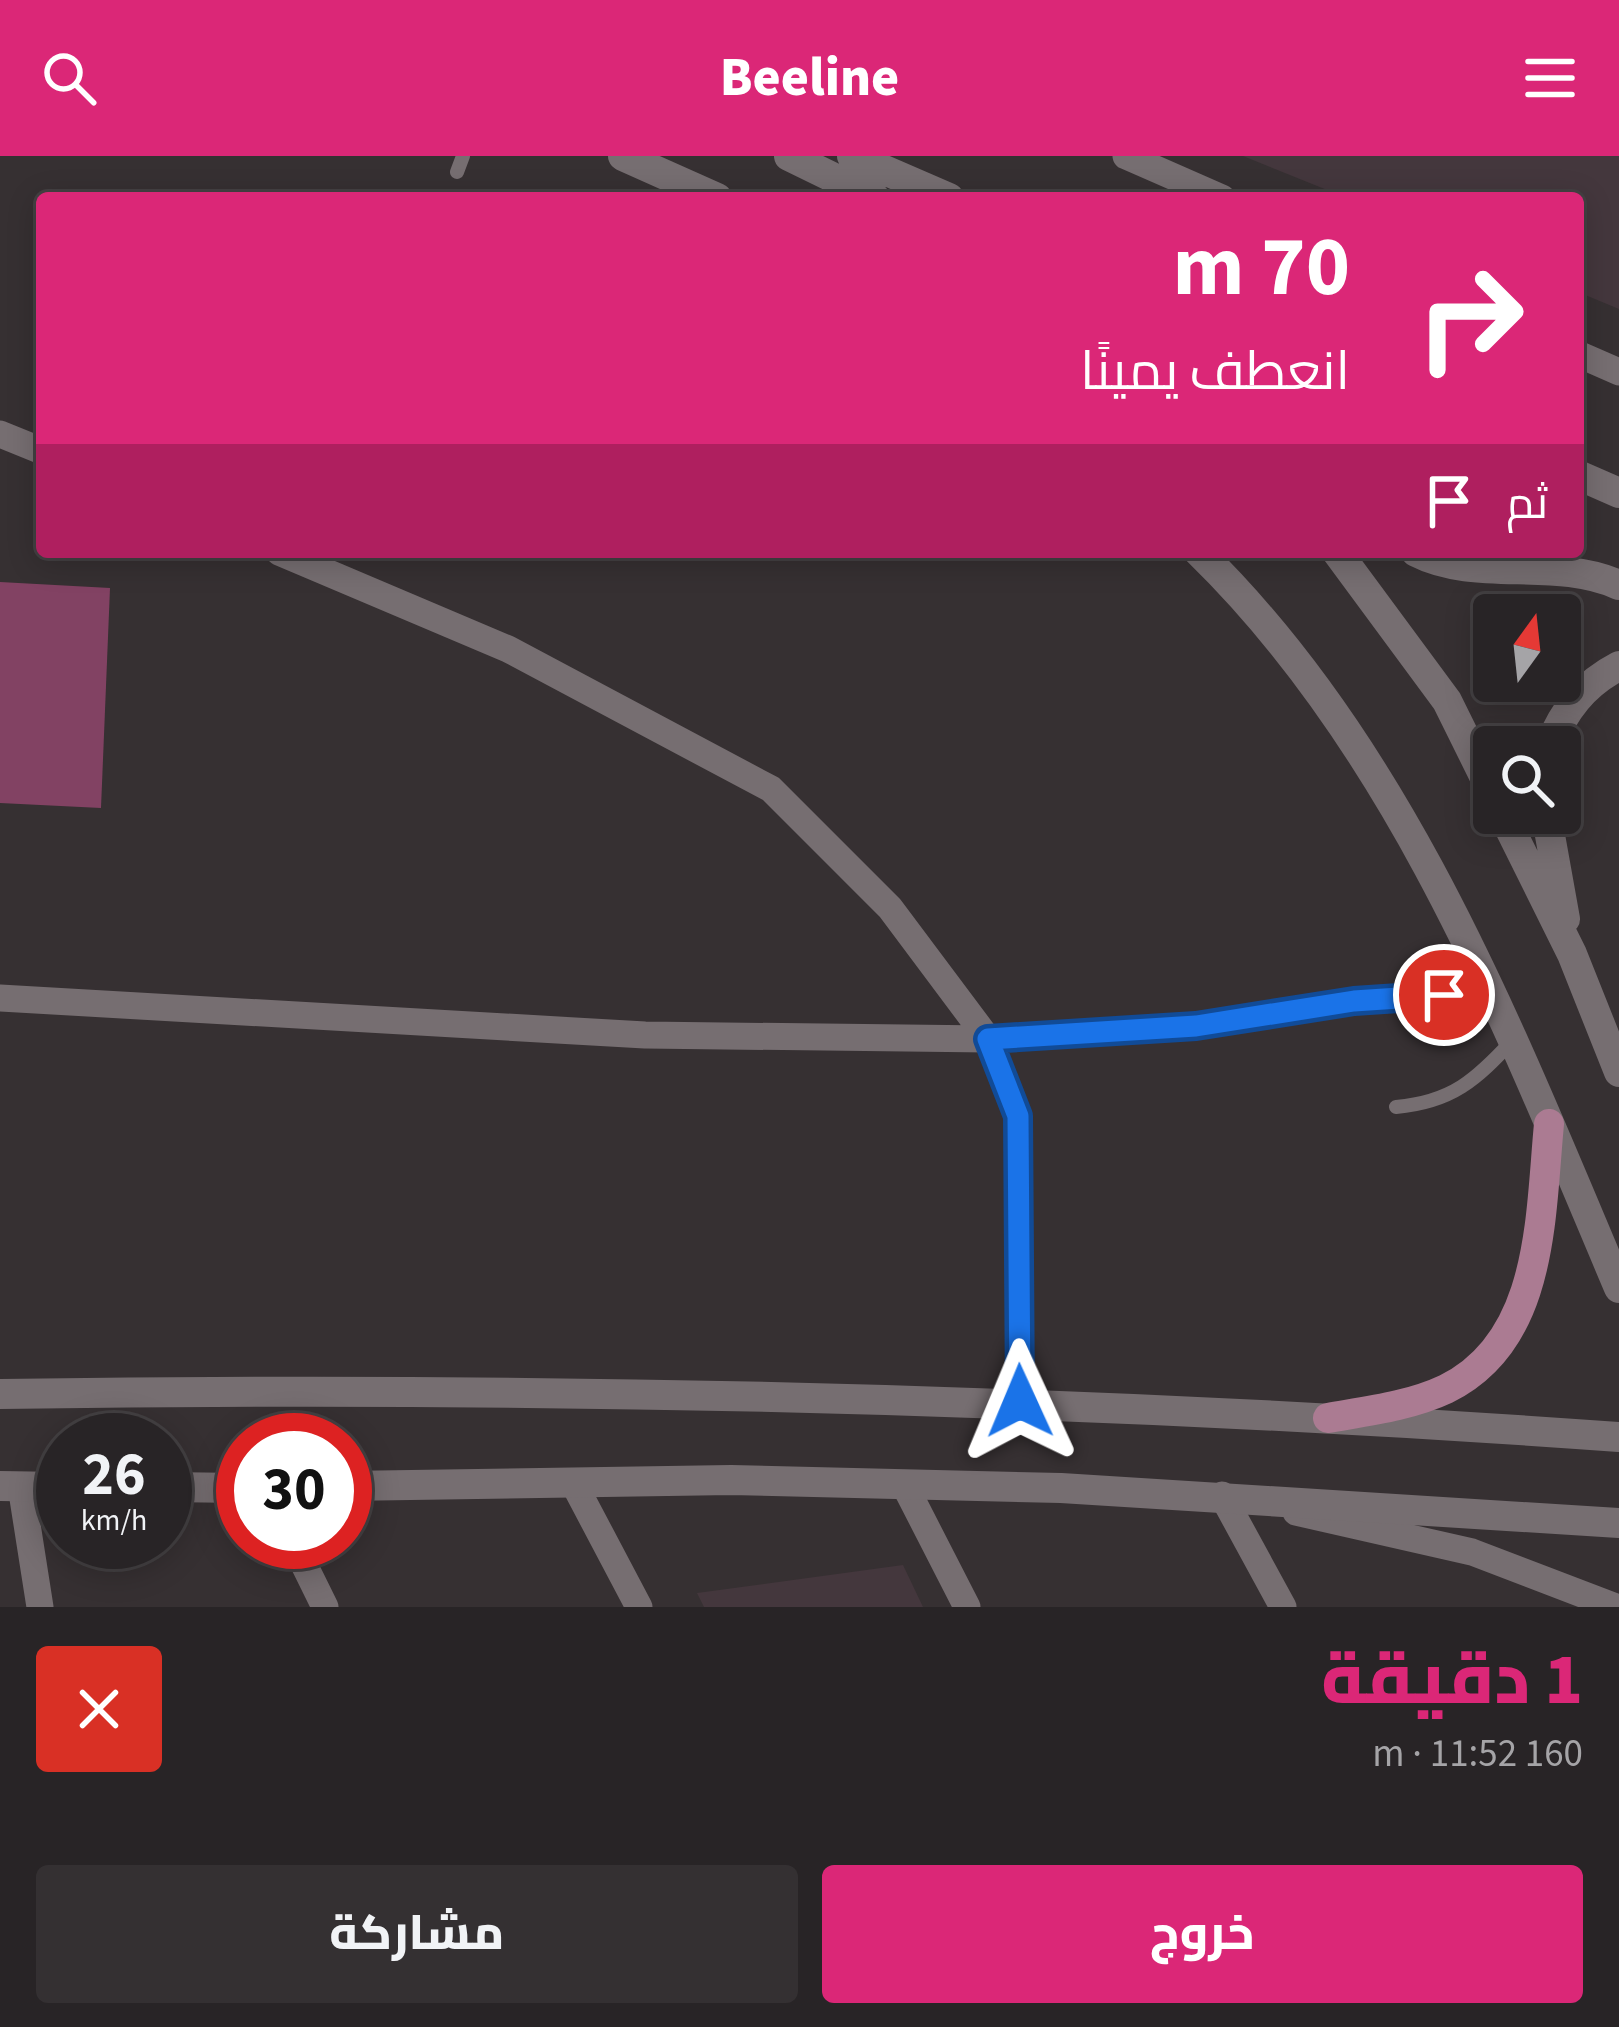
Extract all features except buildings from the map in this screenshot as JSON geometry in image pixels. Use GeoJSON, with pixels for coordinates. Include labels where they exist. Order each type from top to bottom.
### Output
{"type":"FeatureCollection","features":[{"type":"Feature","properties":{"kind":"main road"},"geometry":{"type":"LineString","coordinates":[[623,156],[704,192]]}},
{"type":"Feature","properties":{"kind":"main road"},"geometry":{"type":"LineString","coordinates":[[789,156],[863,192]]}},
{"type":"Feature","properties":{"kind":"main road"},"geometry":{"type":"LineString","coordinates":[[852,156],[906,167],[941,192]]}},
{"type":"Feature","properties":{"kind":"main road"},"geometry":{"type":"LineString","coordinates":[[1584,478],[1619,493]]}},
{"type":"Feature","properties":{"kind":"main road"},"geometry":{"type":"LineString","coordinates":[[1205,558],[1256,608],[1366,762],[1496,1000],[1619,1288]]}},
{"type":"Feature","properties":{"kind":"main road"},"geometry":{"type":"LineString","coordinates":[[1341,558],[1447,701],[1473,754]]}},
{"type":"Feature","properties":{"kind":"main road"},"geometry":{"type":"LineString","coordinates":[[1427,558],[1531,567],[1619,584]]}},
{"type":"Feature","properties":{"kind":"main road"},"geometry":{"type":"LineString","coordinates":[[1558,726],[1593,680],[1619,666]]}},
{"type":"Feature","properties":{"kind":"main road"},"geometry":{"type":"LineString","coordinates":[[1512,834],[1572,954],[1619,1072]]}},
{"type":"Feature","properties":{"kind":"main road"},"geometry":{"type":"LineString","coordinates":[[1550,834],[1572,954]]}},
{"type":"Feature","properties":{"kind":"main road"},"geometry":{"type":"LineString","coordinates":[[1328,1418],[1407,1403],[1450,1388],[1499,1342],[1519,1315],[1536,1260],[1549,1124]]}},
{"type":"Feature","properties":{"kind":"main road"},"geometry":{"type":"LineString","coordinates":[[0,1394],[719,1393],[1020,1401],[1619,1438]]}},
{"type":"Feature","properties":{"kind":"main road"},"geometry":{"type":"LineString","coordinates":[[372,1486],[904,1484],[1222,1495],[1619,1523]]}},
{"type":"Feature","properties":{"kind":"street"},"geometry":{"type":"LineString","coordinates":[[1126,156],[1208,192]]}},
{"type":"Feature","properties":{"kind":"street"},"geometry":{"type":"LineString","coordinates":[[1584,357],[1619,372]]}},
{"type":"Feature","properties":{"kind":"street"},"geometry":{"type":"LineString","coordinates":[[0,434],[36,449]]}},
{"type":"Feature","properties":{"kind":"street"},"geometry":{"type":"LineString","coordinates":[[293,558],[508,649],[771,789],[890,908],[988,1039],[1018,1116],[1020,1401]]}},
{"type":"Feature","properties":{"kind":"street"},"geometry":{"type":"LineString","coordinates":[[0,998],[645,1035],[988,1039]]}},
{"type":"Feature","properties":{"kind":"street"},"geometry":{"type":"LineString","coordinates":[[573,1482],[639,1607]]}},
{"type":"Feature","properties":{"kind":"street"},"geometry":{"type":"LineString","coordinates":[[904,1484],[967,1607]]}},
{"type":"Feature","properties":{"kind":"street"},"geometry":{"type":"LineString","coordinates":[[11,1486],[40,1607]]}},
{"type":"Feature","properties":{"kind":"street"},"geometry":{"type":"LineString","coordinates":[[1222,1495],[1283,1607]]}},
{"type":"Feature","properties":{"kind":"street"},"geometry":{"type":"LineString","coordinates":[[1222,1495],[1472,1552],[1616,1607]]}},
{"type":"Feature","properties":{"kind":"street"},"geometry":{"type":"LineString","coordinates":[[306,1569],[325,1607]]}},
{"type":"Feature","properties":{"kind":"lane"},"geometry":{"type":"LineString","coordinates":[[458,172],[463,156]]}},
{"type":"Feature","properties":{"kind":"lane"},"geometry":{"type":"LineString","coordinates":[[988,1039],[1196,1026],[1354,1001],[1444,995],[1496,1000]]}},
{"type":"Feature","properties":{"kind":"lane"},"geometry":{"type":"LineString","coordinates":[[1396,1107],[1452,1096],[1473,1084],[1513,1040]]}},
{"type":"Feature","properties":{"kind":"shaded area"},"geometry":{"type":"Polygon","coordinates":[[[1243,156],[1619,156],[1619,309],[1584,294],[1584,192],[1332,192],[1243,156]]]}},
{"type":"Feature","properties":{"kind":"shaded area"},"geometry":{"type":"Polygon","coordinates":[[[0,582],[110,588],[101,808],[0,803],[0,582]]]}},
{"type":"Feature","properties":{"kind":"shaded area"},"geometry":{"type":"Polygon","coordinates":[[[903,1565],[923,1607],[704,1607],[697,1593],[903,1565]]]}},
{"type":"Feature","properties":{"kind":"route"},"geometry":{"type":"LineString","coordinates":[[1020,1401],[1018,1116],[988,1039],[1196,1026],[1354,1001],[1444,995]]}}]}
